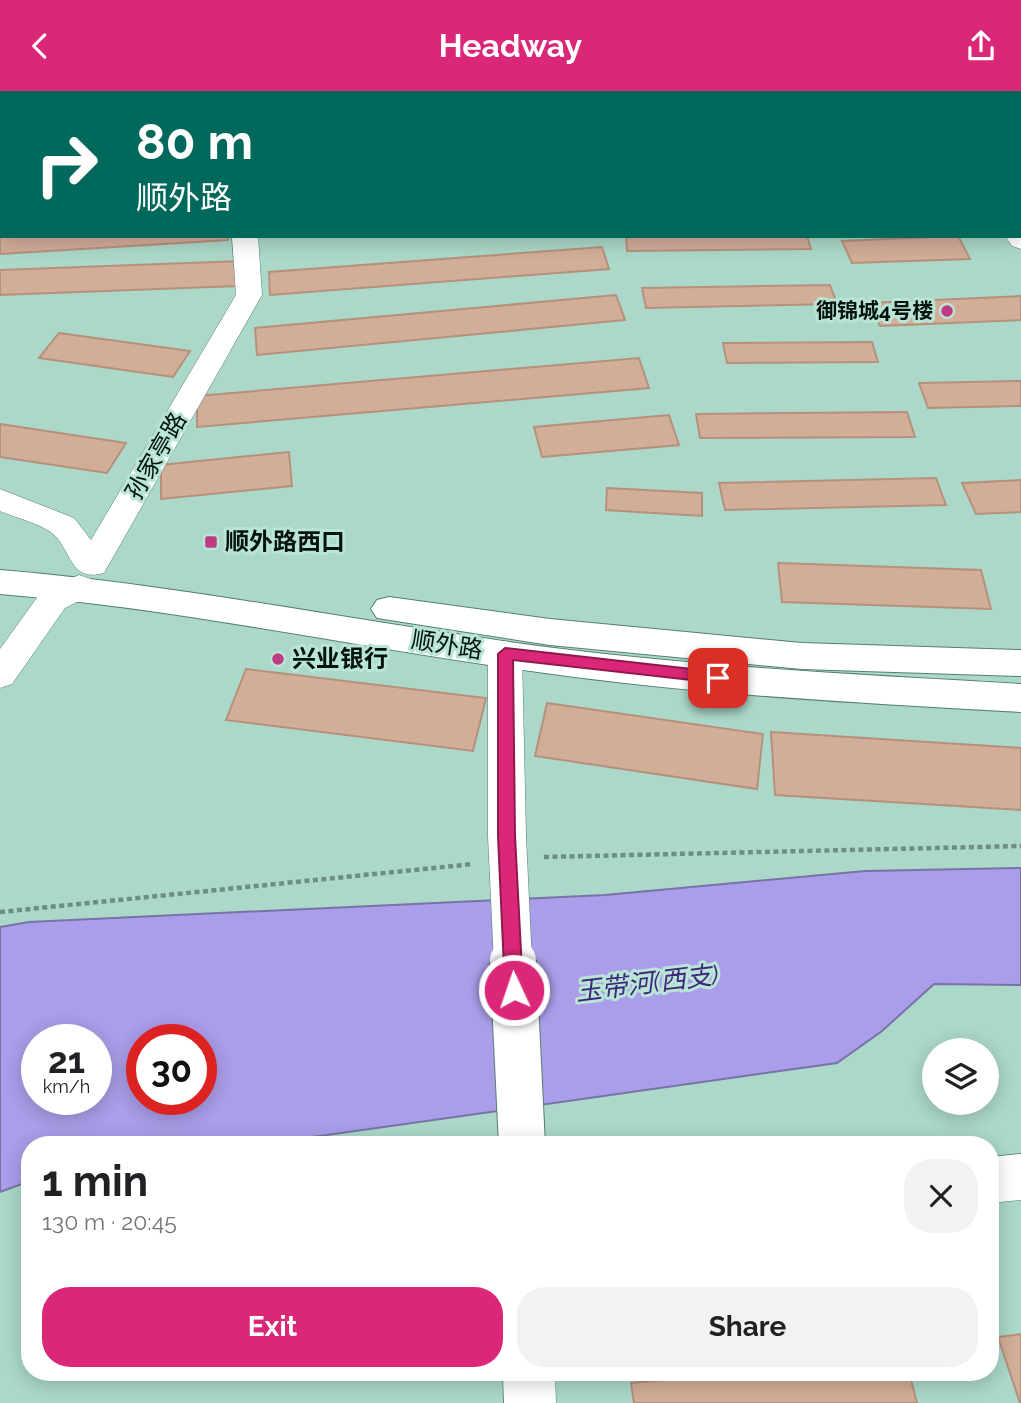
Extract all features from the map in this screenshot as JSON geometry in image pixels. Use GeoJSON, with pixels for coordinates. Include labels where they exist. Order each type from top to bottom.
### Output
{"type":"FeatureCollection","features":[{"type":"Feature","properties":{"kind":"main road","name":"顺外路"},"geometry":{"type":"LineString","coordinates":[[0,559],[546,660],[820,687],[1021,698]]}},
{"type":"Feature","properties":{"kind":"main road","name":"顺外路"},"geometry":{"type":"LineString","coordinates":[[0,582],[85,576],[563,634],[802,656],[1021,663]]}},
{"type":"Feature","properties":{"kind":"street"},"geometry":{"type":"LineString","coordinates":[[0,499],[63,525],[85,576],[53,600],[0,675]]}},
{"type":"Feature","properties":{"kind":"street"},"geometry":{"type":"LineString","coordinates":[[505,654],[507,836],[522,1136]]}},
{"type":"Feature","properties":{"kind":"street"},"geometry":{"type":"LineString","coordinates":[[999,1179],[1021,1177]]}},
{"type":"Feature","properties":{"kind":"street"},"geometry":{"type":"LineString","coordinates":[[529,1381],[530,1403]]}},
{"type":"Feature","properties":{"kind":"lane","name":"孙家亭路"},"geometry":{"type":"LineString","coordinates":[[85,576],[249,295],[245,238]]}},
{"type":"Feature","properties":{"kind":"water","name":"玉带河(西支)"},"geometry":{"type":"Polygon","coordinates":[[[1021,868],[1021,985],[934,984],[882,1031],[837,1063],[320,1136],[21,1136],[21,1184],[0,1192],[0,927],[29,922],[605,895],[865,871],[1021,868]]]}},
{"type":"Feature","properties":{"kind":"building"},"geometry":{"type":"Polygon","coordinates":[[[0,238],[228,238],[228,240],[0,254],[0,238]]]}},
{"type":"Feature","properties":{"kind":"building"},"geometry":{"type":"Polygon","coordinates":[[[626,238],[808,238],[811,249],[627,251],[626,238]]]}},
{"type":"Feature","properties":{"kind":"building"},"geometry":{"type":"Polygon","coordinates":[[[959,238],[970,259],[852,263],[842,241],[959,238]]]}},
{"type":"Feature","properties":{"kind":"building"},"geometry":{"type":"Polygon","coordinates":[[[602,247],[609,269],[270,295],[269,272],[602,247]]]}},
{"type":"Feature","properties":{"kind":"building"},"geometry":{"type":"Polygon","coordinates":[[[240,261],[237,286],[0,295],[0,270],[240,261]]]}},
{"type":"Feature","properties":{"kind":"building"},"geometry":{"type":"Polygon","coordinates":[[[830,285],[837,304],[646,308],[642,288],[830,285]]]}},
{"type":"Feature","properties":{"kind":"building"},"geometry":{"type":"Polygon","coordinates":[[[616,295],[625,320],[257,355],[255,328],[616,295]]]}},
{"type":"Feature","properties":{"kind":"building","name":"御锦城4号楼"},"geometry":{"type":"Polygon","coordinates":[[[1021,296],[1021,320],[880,326],[869,303],[1021,296]]]}},
{"type":"Feature","properties":{"kind":"building"},"geometry":{"type":"Polygon","coordinates":[[[59,333],[190,351],[173,377],[39,358],[59,333]]]}},
{"type":"Feature","properties":{"kind":"building"},"geometry":{"type":"Polygon","coordinates":[[[872,342],[878,362],[727,363],[723,343],[872,342]]]}},
{"type":"Feature","properties":{"kind":"building"},"geometry":{"type":"Polygon","coordinates":[[[639,358],[649,388],[197,427],[197,396],[639,358]]]}},
{"type":"Feature","properties":{"kind":"building"},"geometry":{"type":"Polygon","coordinates":[[[1021,381],[1021,406],[928,408],[919,383],[1021,381]]]}},
{"type":"Feature","properties":{"kind":"building"},"geometry":{"type":"Polygon","coordinates":[[[907,412],[915,437],[700,438],[696,414],[907,412]]]}},
{"type":"Feature","properties":{"kind":"building"},"geometry":{"type":"Polygon","coordinates":[[[669,415],[679,445],[542,457],[534,427],[669,415]]]}},
{"type":"Feature","properties":{"kind":"building"},"geometry":{"type":"Polygon","coordinates":[[[0,424],[126,443],[107,473],[0,457],[0,424]]]}},
{"type":"Feature","properties":{"kind":"building"},"geometry":{"type":"Polygon","coordinates":[[[289,452],[292,486],[161,499],[161,465],[289,452]]]}},
{"type":"Feature","properties":{"kind":"building"},"geometry":{"type":"Polygon","coordinates":[[[936,478],[946,505],[725,510],[719,483],[936,478]]]}},
{"type":"Feature","properties":{"kind":"building"},"geometry":{"type":"Polygon","coordinates":[[[1021,480],[1021,512],[976,514],[962,483],[1021,480]]]}},
{"type":"Feature","properties":{"kind":"building"},"geometry":{"type":"Polygon","coordinates":[[[607,488],[702,493],[702,516],[606,510],[607,488]]]}},
{"type":"Feature","properties":{"kind":"building"},"geometry":{"type":"Polygon","coordinates":[[[778,563],[981,570],[991,609],[782,602],[778,563]]]}},
{"type":"Feature","properties":{"kind":"building"},"geometry":{"type":"Polygon","coordinates":[[[246,669],[486,698],[473,751],[226,720],[246,669]]]}},
{"type":"Feature","properties":{"kind":"building"},"geometry":{"type":"Polygon","coordinates":[[[547,703],[763,734],[757,789],[535,756],[547,703]]]}},
{"type":"Feature","properties":{"kind":"building"},"geometry":{"type":"Polygon","coordinates":[[[771,732],[1021,748],[1021,810],[775,795],[771,732]]]}},
{"type":"Feature","properties":{"kind":"building"},"geometry":{"type":"Polygon","coordinates":[[[1021,1334],[1021,1403],[999,1340],[999,1337],[1021,1334]]]}},
{"type":"Feature","properties":{"kind":"building"},"geometry":{"type":"Polygon","coordinates":[[[911,1381],[917,1403],[634,1403],[631,1383],[911,1381]]]}},
{"type":"Feature","properties":{"kind":"place","name":"御锦城4号楼"},"geometry":{"type":"Point","coordinates":[947,311]}},
{"type":"Feature","properties":{"kind":"place","name":"顺外路西口"},"geometry":{"type":"Point","coordinates":[211,542]}},
{"type":"Feature","properties":{"kind":"place","name":"兴业银行"},"geometry":{"type":"Point","coordinates":[278,659]}},
{"type":"Feature","properties":{"kind":"route"},"geometry":{"type":"LineString","coordinates":[[514,990],[507,836],[505,654],[718,678]]}}]}
